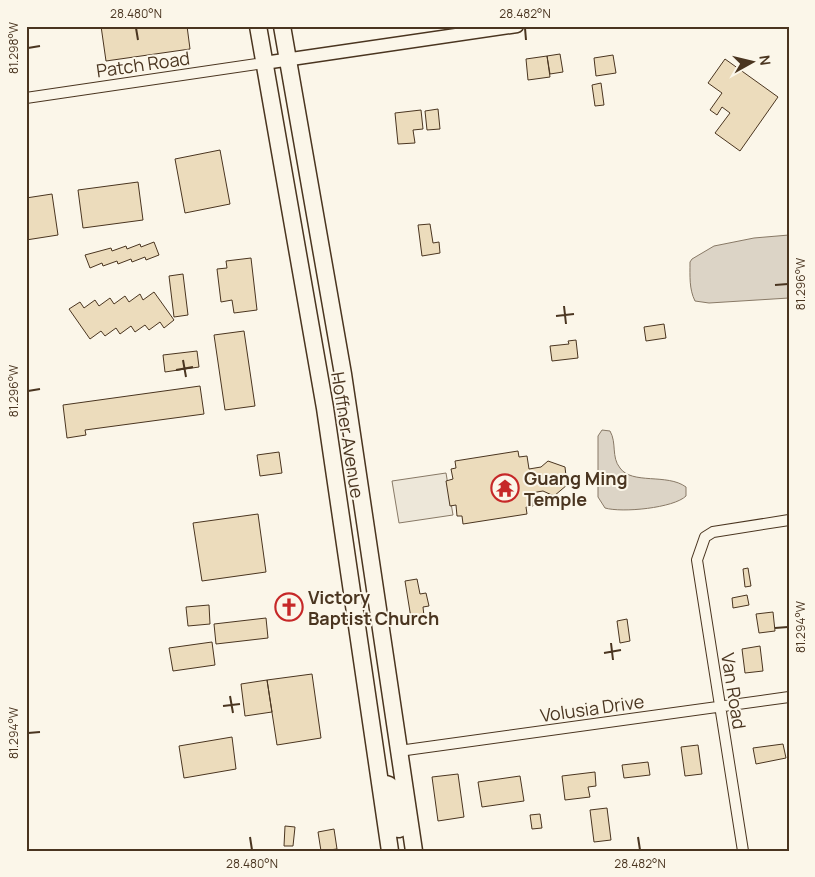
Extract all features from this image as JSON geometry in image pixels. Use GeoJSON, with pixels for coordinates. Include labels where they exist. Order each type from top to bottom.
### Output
{"type":"FeatureCollection","features":[{"type":"Feature","properties":{"kind":"main road","name":"Hoffner Avenue"},"geometry":{"type":"LineString","coordinates":[[258,26],[309,312],[390,851]]}},
{"type":"Feature","properties":{"kind":"main road","name":"Hoffner Avenue"},"geometry":{"type":"LineString","coordinates":[[282,26],[346,393],[414,851]]}},
{"type":"Feature","properties":{"kind":"main road"},"geometry":{"type":"LineString","coordinates":[[309,312],[322,324],[328,334],[338,386],[346,393]]}},
{"type":"Feature","properties":{"kind":"main road"},"geometry":{"type":"LineString","coordinates":[[335,476],[346,491],[352,528],[369,552]]}},
{"type":"Feature","properties":{"kind":"main road"},"geometry":{"type":"LineString","coordinates":[[359,644],[371,659],[383,740],[388,746],[399,751]]}},
{"type":"Feature","properties":{"kind":"main road"},"geometry":{"type":"LineString","coordinates":[[380,782],[389,785],[394,794],[403,851]]}},
{"type":"Feature","properties":{"kind":"street"},"geometry":{"type":"LineString","coordinates":[[264,63],[517,26]]}},
{"type":"Feature","properties":{"kind":"street","name":"Patch Road"},"geometry":{"type":"LineString","coordinates":[[26,98],[264,63]]}},
{"type":"Feature","properties":{"kind":"street","name":"Van Road"},"geometry":{"type":"LineString","coordinates":[[743,851],[697,560],[705,537],[713,532],[725,528],[789,520]]}},
{"type":"Feature","properties":{"kind":"street","name":"Volusia Drive"},"geometry":{"type":"LineString","coordinates":[[399,751],[789,697]]}},
{"type":"Feature","properties":{"kind":"shaded area"},"geometry":{"type":"Polygon","coordinates":[[[789,235],[789,298],[709,303],[695,301],[690,282],[690,262],[692,259],[714,246],[754,238],[789,235]]]}},
{"type":"Feature","properties":{"kind":"shaded area"},"geometry":{"type":"Polygon","coordinates":[[[602,430],[610,431],[617,464],[626,473],[641,478],[678,483],[686,487],[686,496],[671,504],[635,510],[605,508],[598,497],[598,436],[602,430]]]}},
{"type":"Feature","properties":{"kind":"shaded area"},"geometry":{"type":"Polygon","coordinates":[[[446,473],[453,515],[399,523],[392,481],[446,473]]]}},
{"type":"Feature","properties":{"kind":"building"},"geometry":{"type":"Polygon","coordinates":[[[101,26],[187,26],[190,49],[106,61],[101,26]]]}},
{"type":"Feature","properties":{"kind":"building"},"geometry":{"type":"Polygon","coordinates":[[[560,54],[563,72],[550,74],[547,56],[560,54]]]}},
{"type":"Feature","properties":{"kind":"building"},"geometry":{"type":"Polygon","coordinates":[[[613,55],[616,73],[596,76],[594,58],[613,55]]]}},
{"type":"Feature","properties":{"kind":"building"},"geometry":{"type":"Polygon","coordinates":[[[547,56],[550,77],[528,80],[526,59],[547,56]]]}},
{"type":"Feature","properties":{"kind":"building"},"geometry":{"type":"Polygon","coordinates":[[[725,59],[778,97],[740,151],[715,133],[730,113],[722,107],[717,115],[710,110],[722,93],[708,83],[725,59]]]}},
{"type":"Feature","properties":{"kind":"building"},"geometry":{"type":"Polygon","coordinates":[[[601,83],[604,105],[595,106],[592,85],[601,83]]]}},
{"type":"Feature","properties":{"kind":"building"},"geometry":{"type":"Polygon","coordinates":[[[438,109],[440,129],[427,130],[425,111],[438,109]]]}},
{"type":"Feature","properties":{"kind":"building"},"geometry":{"type":"Polygon","coordinates":[[[421,110],[423,129],[413,130],[415,143],[398,144],[395,113],[421,110]]]}},
{"type":"Feature","properties":{"kind":"building"},"geometry":{"type":"Polygon","coordinates":[[[220,150],[230,204],[185,213],[175,159],[220,150]]]}},
{"type":"Feature","properties":{"kind":"building"},"geometry":{"type":"Polygon","coordinates":[[[138,182],[143,220],[83,228],[78,190],[138,182]]]}},
{"type":"Feature","properties":{"kind":"building"},"geometry":{"type":"Polygon","coordinates":[[[52,194],[58,235],[26,240],[26,198],[52,194]]]}},
{"type":"Feature","properties":{"kind":"building"},"geometry":{"type":"Polygon","coordinates":[[[430,224],[433,243],[439,242],[440,253],[422,256],[418,225],[430,224]]]}},
{"type":"Feature","properties":{"kind":"building"},"geometry":{"type":"Polygon","coordinates":[[[154,242],[159,255],[146,260],[145,257],[132,262],[131,259],[118,264],[117,261],[103,266],[102,263],[90,268],[85,255],[111,248],[112,251],[126,246],[127,249],[140,244],[141,247],[154,242]]]}},
{"type":"Feature","properties":{"kind":"building"},"geometry":{"type":"Polygon","coordinates":[[[251,258],[257,310],[234,313],[232,300],[221,302],[217,269],[227,268],[226,261],[251,258]]]}},
{"type":"Feature","properties":{"kind":"building"},"geometry":{"type":"Polygon","coordinates":[[[183,274],[188,315],[174,317],[169,276],[183,274]]]}},
{"type":"Feature","properties":{"kind":"building"},"geometry":{"type":"Polygon","coordinates":[[[154,292],[174,320],[164,328],[160,322],[149,330],[145,325],[135,332],[131,326],[120,334],[116,328],[105,336],[101,331],[90,339],[69,309],[80,302],[84,308],[95,300],[99,306],[110,298],[114,304],[125,296],[129,302],[140,294],[143,300],[154,292]]]}},
{"type":"Feature","properties":{"kind":"building"},"geometry":{"type":"Polygon","coordinates":[[[664,324],[666,338],[646,341],[644,327],[664,324]]]}},
{"type":"Feature","properties":{"kind":"building"},"geometry":{"type":"Polygon","coordinates":[[[244,331],[255,406],[225,410],[214,335],[244,331]]]}},
{"type":"Feature","properties":{"kind":"building"},"geometry":{"type":"Polygon","coordinates":[[[576,340],[578,358],[552,361],[550,346],[569,344],[568,341],[576,340]]]}},
{"type":"Feature","properties":{"kind":"building"},"geometry":{"type":"Polygon","coordinates":[[[197,351],[199,367],[165,372],[163,355],[197,351]]]}},
{"type":"Feature","properties":{"kind":"building"},"geometry":{"type":"Polygon","coordinates":[[[200,386],[204,414],[85,430],[86,435],[67,438],[63,405],[200,386]]]}},
{"type":"Feature","properties":{"kind":"building","name":"Guang Ming Temple"},"geometry":{"type":"Polygon","coordinates":[[[518,451],[519,457],[527,456],[529,469],[541,467],[548,461],[565,467],[567,485],[554,496],[543,491],[531,493],[533,506],[526,507],[527,514],[463,524],[462,516],[457,516],[456,505],[450,506],[446,481],[453,479],[451,469],[456,468],[455,461],[518,451]]]}},
{"type":"Feature","properties":{"kind":"building"},"geometry":{"type":"Polygon","coordinates":[[[279,452],[282,473],[260,476],[257,455],[279,452]]]}},
{"type":"Feature","properties":{"kind":"building"},"geometry":{"type":"Polygon","coordinates":[[[258,514],[266,572],[202,581],[193,523],[258,514]]]}},
{"type":"Feature","properties":{"kind":"building"},"geometry":{"type":"Polygon","coordinates":[[[748,568],[751,586],[745,587],[743,569],[748,568]]]}},
{"type":"Feature","properties":{"kind":"building"},"geometry":{"type":"Polygon","coordinates":[[[417,579],[420,594],[426,593],[429,606],[423,607],[424,616],[411,618],[405,581],[417,579]]]}},
{"type":"Feature","properties":{"kind":"building"},"geometry":{"type":"Polygon","coordinates":[[[747,595],[749,605],[733,608],[732,598],[747,595]]]}},
{"type":"Feature","properties":{"kind":"building"},"geometry":{"type":"Polygon","coordinates":[[[209,605],[210,624],[188,626],[186,607],[209,605]]]}},
{"type":"Feature","properties":{"kind":"building"},"geometry":{"type":"Polygon","coordinates":[[[773,612],[775,631],[759,633],[756,614],[773,612]]]}},
{"type":"Feature","properties":{"kind":"building"},"geometry":{"type":"Polygon","coordinates":[[[266,618],[268,638],[216,644],[214,624],[266,618]]]}},
{"type":"Feature","properties":{"kind":"building"},"geometry":{"type":"Polygon","coordinates":[[[627,619],[630,641],[620,643],[617,621],[627,619]]]}},
{"type":"Feature","properties":{"kind":"building"},"geometry":{"type":"Polygon","coordinates":[[[212,642],[215,665],[173,671],[169,648],[212,642]]]}},
{"type":"Feature","properties":{"kind":"building"},"geometry":{"type":"Polygon","coordinates":[[[760,646],[763,671],[745,673],[742,649],[760,646]]]}},
{"type":"Feature","properties":{"kind":"building"},"geometry":{"type":"Polygon","coordinates":[[[312,674],[321,738],[277,745],[267,680],[312,674]]]}},
{"type":"Feature","properties":{"kind":"building"},"geometry":{"type":"Polygon","coordinates":[[[267,680],[272,712],[245,716],[241,684],[267,680]]]}},
{"type":"Feature","properties":{"kind":"building"},"geometry":{"type":"Polygon","coordinates":[[[232,737],[236,769],[184,778],[179,746],[232,737]]]}},
{"type":"Feature","properties":{"kind":"building"},"geometry":{"type":"Polygon","coordinates":[[[783,744],[786,758],[756,764],[753,748],[783,744]]]}},
{"type":"Feature","properties":{"kind":"building"},"geometry":{"type":"Polygon","coordinates":[[[698,745],[702,774],[685,776],[681,747],[698,745]]]}},
{"type":"Feature","properties":{"kind":"building"},"geometry":{"type":"Polygon","coordinates":[[[648,762],[650,775],[624,778],[622,765],[648,762]]]}},
{"type":"Feature","properties":{"kind":"building"},"geometry":{"type":"Polygon","coordinates":[[[595,772],[596,786],[588,787],[590,797],[565,800],[562,776],[595,772]]]}},
{"type":"Feature","properties":{"kind":"building"},"geometry":{"type":"Polygon","coordinates":[[[458,774],[464,817],[438,821],[432,777],[458,774]]]}},
{"type":"Feature","properties":{"kind":"building"},"geometry":{"type":"Polygon","coordinates":[[[520,776],[524,801],[482,807],[478,782],[520,776]]]}},
{"type":"Feature","properties":{"kind":"building"},"geometry":{"type":"Polygon","coordinates":[[[607,808],[611,840],[594,842],[590,810],[607,808]]]}},
{"type":"Feature","properties":{"kind":"building"},"geometry":{"type":"Polygon","coordinates":[[[540,814],[542,828],[532,829],[530,815],[540,814]]]}},
{"type":"Feature","properties":{"kind":"building"},"geometry":{"type":"Polygon","coordinates":[[[285,826],[295,827],[293,846],[284,846],[285,826]]]}},
{"type":"Feature","properties":{"kind":"building"},"geometry":{"type":"Polygon","coordinates":[[[334,829],[337,849],[321,851],[318,832],[334,829]]]}},
{"type":"Feature","properties":{"kind":"place","name":"Guang Ming Temple"},"geometry":{"type":"Point","coordinates":[505,488]}},
{"type":"Feature","properties":{"kind":"place","name":"Victory Baptist Church"},"geometry":{"type":"Point","coordinates":[289,607]}}]}
